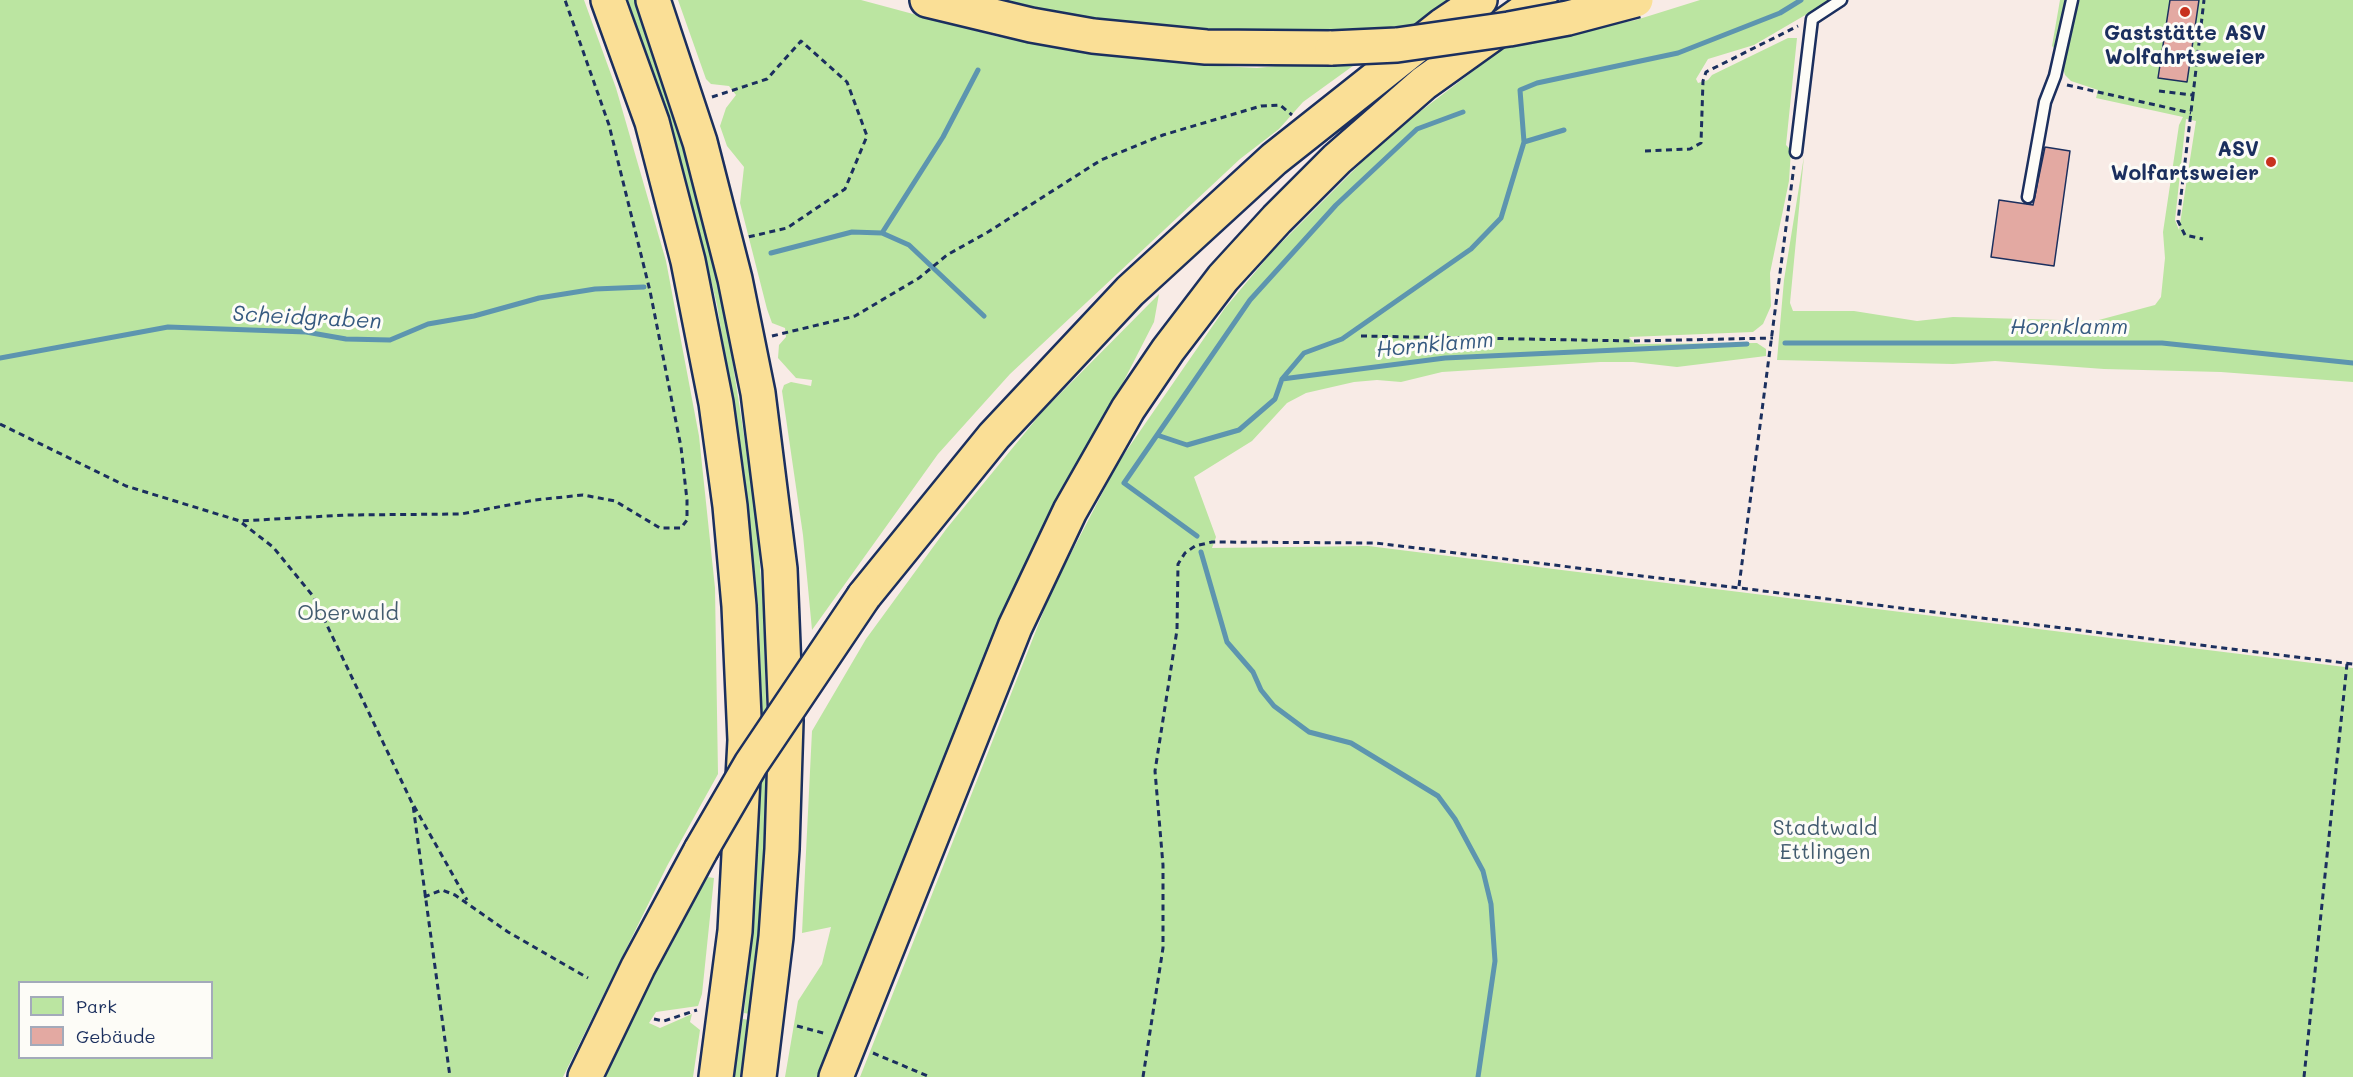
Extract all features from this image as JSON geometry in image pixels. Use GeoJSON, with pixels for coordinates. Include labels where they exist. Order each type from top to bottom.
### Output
{"type":"FeatureCollection","features":[{"type":"Feature","properties":{"kind":"highway"},"geometry":{"type":"LineString","coordinates":[[608,0],[652,122],[688,261],[716,403],[730,506],[740,617],[745,740],[735,931],[716,1077]]}},
{"type":"Feature","properties":{"kind":"highway"},"geometry":{"type":"LineString","coordinates":[[653,0],[688,104],[726,243],[749,343],[765,441],[780,569],[786,721],[779,899],[769,1007],[759,1077]]}},
{"type":"Feature","properties":{"kind":"highway"},"geometry":{"type":"LineString","coordinates":[[927,0],[1031,25],[1093,36],[1206,47],[1332,48],[1397,45],[1509,29],[1636,0]]}},
{"type":"Feature","properties":{"kind":"highway"},"geometry":{"type":"LineString","coordinates":[[585,1077],[638,968],[701,850],[757,755],[864,596],[994,436],[1059,364],[1209,216],[1309,130],[1443,25],[1480,0]]}},
{"type":"Feature","properties":{"kind":"highway"},"geometry":{"type":"LineString","coordinates":[[836,1077],[1015,627],[1070,511],[1128,409],[1168,350],[1223,278],[1277,219],[1337,159],[1424,83],[1540,0]]}},
{"type":"Feature","properties":{"kind":"lane"},"geometry":{"type":"LineString","coordinates":[[1796,152],[1812,19],[1841,0]]}},
{"type":"Feature","properties":{"kind":"lane"},"geometry":{"type":"LineString","coordinates":[[2028,197],[2045,102],[2053,82],[2072,0]]}},
{"type":"Feature","properties":{"kind":"path"},"geometry":{"type":"LineString","coordinates":[[0,424],[126,486],[240,521],[346,515],[461,514],[535,500],[584,495],[615,501],[660,528],[681,528],[687,520],[681,447],[636,227],[609,126],[565,0]]}},
{"type":"Feature","properties":{"kind":"path"},"geometry":{"type":"LineString","coordinates":[[2203,239],[2185,235],[2178,220],[2204,0]]}},
{"type":"Feature","properties":{"kind":"path"},"geometry":{"type":"LineString","coordinates":[[1644,151],[1690,149],[1701,143],[1703,81],[1706,72],[1812,19]]}},
{"type":"Feature","properties":{"kind":"path"},"geometry":{"type":"LineString","coordinates":[[688,104],[767,79],[801,41],[847,82],[867,136],[845,189],[787,228],[726,243]]}},
{"type":"Feature","properties":{"kind":"path"},"geometry":{"type":"LineString","coordinates":[[2053,82],[2191,113]]}},
{"type":"Feature","properties":{"kind":"path"},"geometry":{"type":"LineString","coordinates":[[2159,91],[2193,95]]}},
{"type":"Feature","properties":{"kind":"path"},"geometry":{"type":"LineString","coordinates":[[749,343],[855,316],[919,278],[947,255],[1101,160],[1163,135],[1261,106],[1280,105],[1309,130]]}},
{"type":"Feature","properties":{"kind":"path"},"geometry":{"type":"LineString","coordinates":[[1739,586],[1796,152]]}},
{"type":"Feature","properties":{"kind":"path"},"geometry":{"type":"LineString","coordinates":[[1361,336],[1634,341],[1773,338]]}},
{"type":"Feature","properties":{"kind":"path"},"geometry":{"type":"LineString","coordinates":[[240,521],[273,547],[313,596],[413,805],[454,881],[469,903]]}},
{"type":"Feature","properties":{"kind":"path"},"geometry":{"type":"LineString","coordinates":[[1143,1077],[1163,948],[1163,865],[1155,771],[1176,630],[1178,564],[1185,553],[1195,546],[1212,542],[1376,543],[1672,581],[1739,586],[2353,664]]}},
{"type":"Feature","properties":{"kind":"path"},"geometry":{"type":"LineString","coordinates":[[2304,1077],[2347,664]]}},
{"type":"Feature","properties":{"kind":"path"},"geometry":{"type":"LineString","coordinates":[[413,805],[423,897],[450,1077]]}},
{"type":"Feature","properties":{"kind":"path"},"geometry":{"type":"LineString","coordinates":[[423,897],[442,890],[469,903],[508,932],[588,978]]}},
{"type":"Feature","properties":{"kind":"path"},"geometry":{"type":"LineString","coordinates":[[654,1019],[664,1021],[697,1010]]}},
{"type":"Feature","properties":{"kind":"path"},"geometry":{"type":"LineString","coordinates":[[798,1026],[834,1036]]}},
{"type":"Feature","properties":{"kind":"path"},"geometry":{"type":"LineString","coordinates":[[871,1052],[930,1077]]}},
{"type":"Feature","properties":{"kind":"green space","name":"Oberwald"},"geometry":{"type":"Polygon","coordinates":[[[0,0],[584,0],[616,88],[666,261],[699,436],[715,588],[718,774],[667,866],[563,1077],[0,1077],[0,0]]]}},
{"type":"Feature","properties":{"kind":"green space"},"geometry":{"type":"Polygon","coordinates":[[[628,0],[635,0],[660,70],[706,231],[727,326],[755,506],[763,603],[768,766],[759,934],[750,1014],[744,1013],[754,913],[762,710],[759,618],[744,470],[717,305],[700,234],[669,119],[628,0]]]}},
{"type":"Feature","properties":{"kind":"green space"},"geometry":{"type":"Polygon","coordinates":[[[678,0],[861,0],[995,36],[1085,53],[1257,68],[1306,63],[1357,63],[1303,102],[1279,129],[1240,159],[1010,374],[938,454],[812,630],[803,535],[782,391],[784,385],[791,382],[811,386],[812,380],[796,378],[778,358],[779,345],[786,337],[785,328],[772,323],[767,309],[740,203],[744,167],[727,146],[720,126],[726,108],[736,95],[729,86],[711,84],[706,79],[678,0]]]}},
{"type":"Feature","properties":{"kind":"green space"},"geometry":{"type":"Polygon","coordinates":[[[981,0],[1447,0],[1411,27],[1358,31],[1357,33],[1199,31],[1059,16],[981,0]]]}},
{"type":"Feature","properties":{"kind":"green space","name":"Stadtwald Ettlingen"},"geometry":{"type":"Polygon","coordinates":[[[1700,0],[1831,0],[1754,45],[1708,59],[1696,79],[1698,83],[1708,80],[1712,75],[1788,38],[1797,38],[1786,145],[1791,150],[1789,181],[1770,273],[1771,306],[1763,324],[1753,332],[1629,337],[1635,344],[1757,343],[1766,349],[1766,356],[1677,367],[1633,362],[1600,362],[1442,372],[1401,382],[1377,380],[1354,382],[1306,393],[1287,403],[1252,441],[1194,477],[1216,537],[1212,548],[1368,546],[2353,668],[2353,1077],[860,1077],[1052,590],[1118,463],[1225,308],[1272,252],[1363,161],[1413,117],[1506,46],[1636,20],[1700,0]]]}},
{"type":"Feature","properties":{"kind":"green space"},"geometry":{"type":"Polygon","coordinates":[[[2060,0],[2067,0],[2055,49],[2052,46],[2060,0]]]}},
{"type":"Feature","properties":{"kind":"green space","name":"ASV Wolfartsweier"},"geometry":{"type":"Polygon","coordinates":[[[2077,0],[2353,0],[2353,382],[2221,372],[2104,369],[1995,361],[1953,364],[1777,360],[1784,280],[1804,156],[1790,303],[1793,311],[1854,311],[1917,321],[1953,317],[2095,321],[2155,305],[2161,297],[2165,258],[2163,232],[2179,125],[2183,117],[2096,98],[2098,90],[2071,81],[2065,75],[2064,55],[2077,0]],[[2186,119],[2175,220],[2179,230],[2196,121],[2186,119]]]}},
{"type":"Feature","properties":{"kind":"green space"},"geometry":{"type":"Polygon","coordinates":[[[1159,294],[1154,322],[1005,613],[845,1004],[819,1077],[785,1077],[798,1001],[822,964],[831,927],[802,933],[812,731],[866,639],[947,528],[1042,412],[1159,294]]]}},
{"type":"Feature","properties":{"kind":"green space"},"geometry":{"type":"Polygon","coordinates":[[[707,877],[714,878],[702,994],[698,1006],[656,1012],[649,1023],[660,1028],[692,1014],[690,1022],[700,1030],[693,1077],[605,1077],[661,952],[667,953],[707,877]]]}},
{"type":"Feature","properties":{"kind":"green space"},"geometry":{"type":"Polygon","coordinates":[[[743,1019],[749,1020],[740,1077],[734,1077],[743,1019]]]}},
{"type":"Feature","properties":{"kind":"building"},"geometry":{"type":"Polygon","coordinates":[[[2170,0],[2199,0],[2187,82],[2158,78],[2170,0]]]}},
{"type":"Feature","properties":{"kind":"building"},"geometry":{"type":"Polygon","coordinates":[[[2045,147],[2070,151],[2054,266],[1991,257],[1999,200],[2033,205],[2045,147]]]}},
{"type":"Feature","properties":{"kind":"waterway"},"geometry":{"type":"LineString","coordinates":[[1524,142],[1520,90],[1537,83],[1678,53],[1780,13],[1801,0]]}},
{"type":"Feature","properties":{"kind":"waterway"},"geometry":{"type":"LineString","coordinates":[[882,233],[943,137],[978,70]]}},
{"type":"Feature","properties":{"kind":"waterway"},"geometry":{"type":"LineString","coordinates":[[1197,536],[1124,483],[1250,300],[1336,205],[1417,129],[1463,112]]}},
{"type":"Feature","properties":{"kind":"waterway"},"geometry":{"type":"LineString","coordinates":[[1282,379],[1304,353],[1342,339],[1471,249],[1501,218],[1524,142],[1564,130]]}},
{"type":"Feature","properties":{"kind":"waterway","name":"Scheidgraben"},"geometry":{"type":"LineString","coordinates":[[771,253],[852,232],[882,233],[909,245],[984,316]]}},
{"type":"Feature","properties":{"kind":"waterway","name":"Scheidgraben"},"geometry":{"type":"LineString","coordinates":[[0,358],[168,327],[306,332],[346,339],[390,340],[428,324],[474,316],[539,298],[595,289],[644,287]]}},
{"type":"Feature","properties":{"kind":"waterway","name":"Hornklamm"},"geometry":{"type":"LineString","coordinates":[[1785,343],[2162,343],[2353,363]]}},
{"type":"Feature","properties":{"kind":"waterway","name":"Hornklamm"},"geometry":{"type":"LineString","coordinates":[[1157,435],[1187,445],[1239,430],[1275,399],[1282,379],[1445,358],[1747,344]]}},
{"type":"Feature","properties":{"kind":"waterway","name":"Scheidgraben"},"geometry":{"type":"LineString","coordinates":[[1201,552],[1227,642],[1253,672],[1261,690],[1274,706],[1309,732],[1351,743],[1438,796],[1455,819],[1483,871],[1491,904],[1495,961],[1478,1077]]}},
{"type":"Feature","properties":{"kind":"place","name":"Gaststätte ASV Wolfahrtsweier"},"geometry":{"type":"Point","coordinates":[2185,12]}},
{"type":"Feature","properties":{"kind":"place","name":"ASV Wolfartsweier"},"geometry":{"type":"Point","coordinates":[2271,162]}}]}
